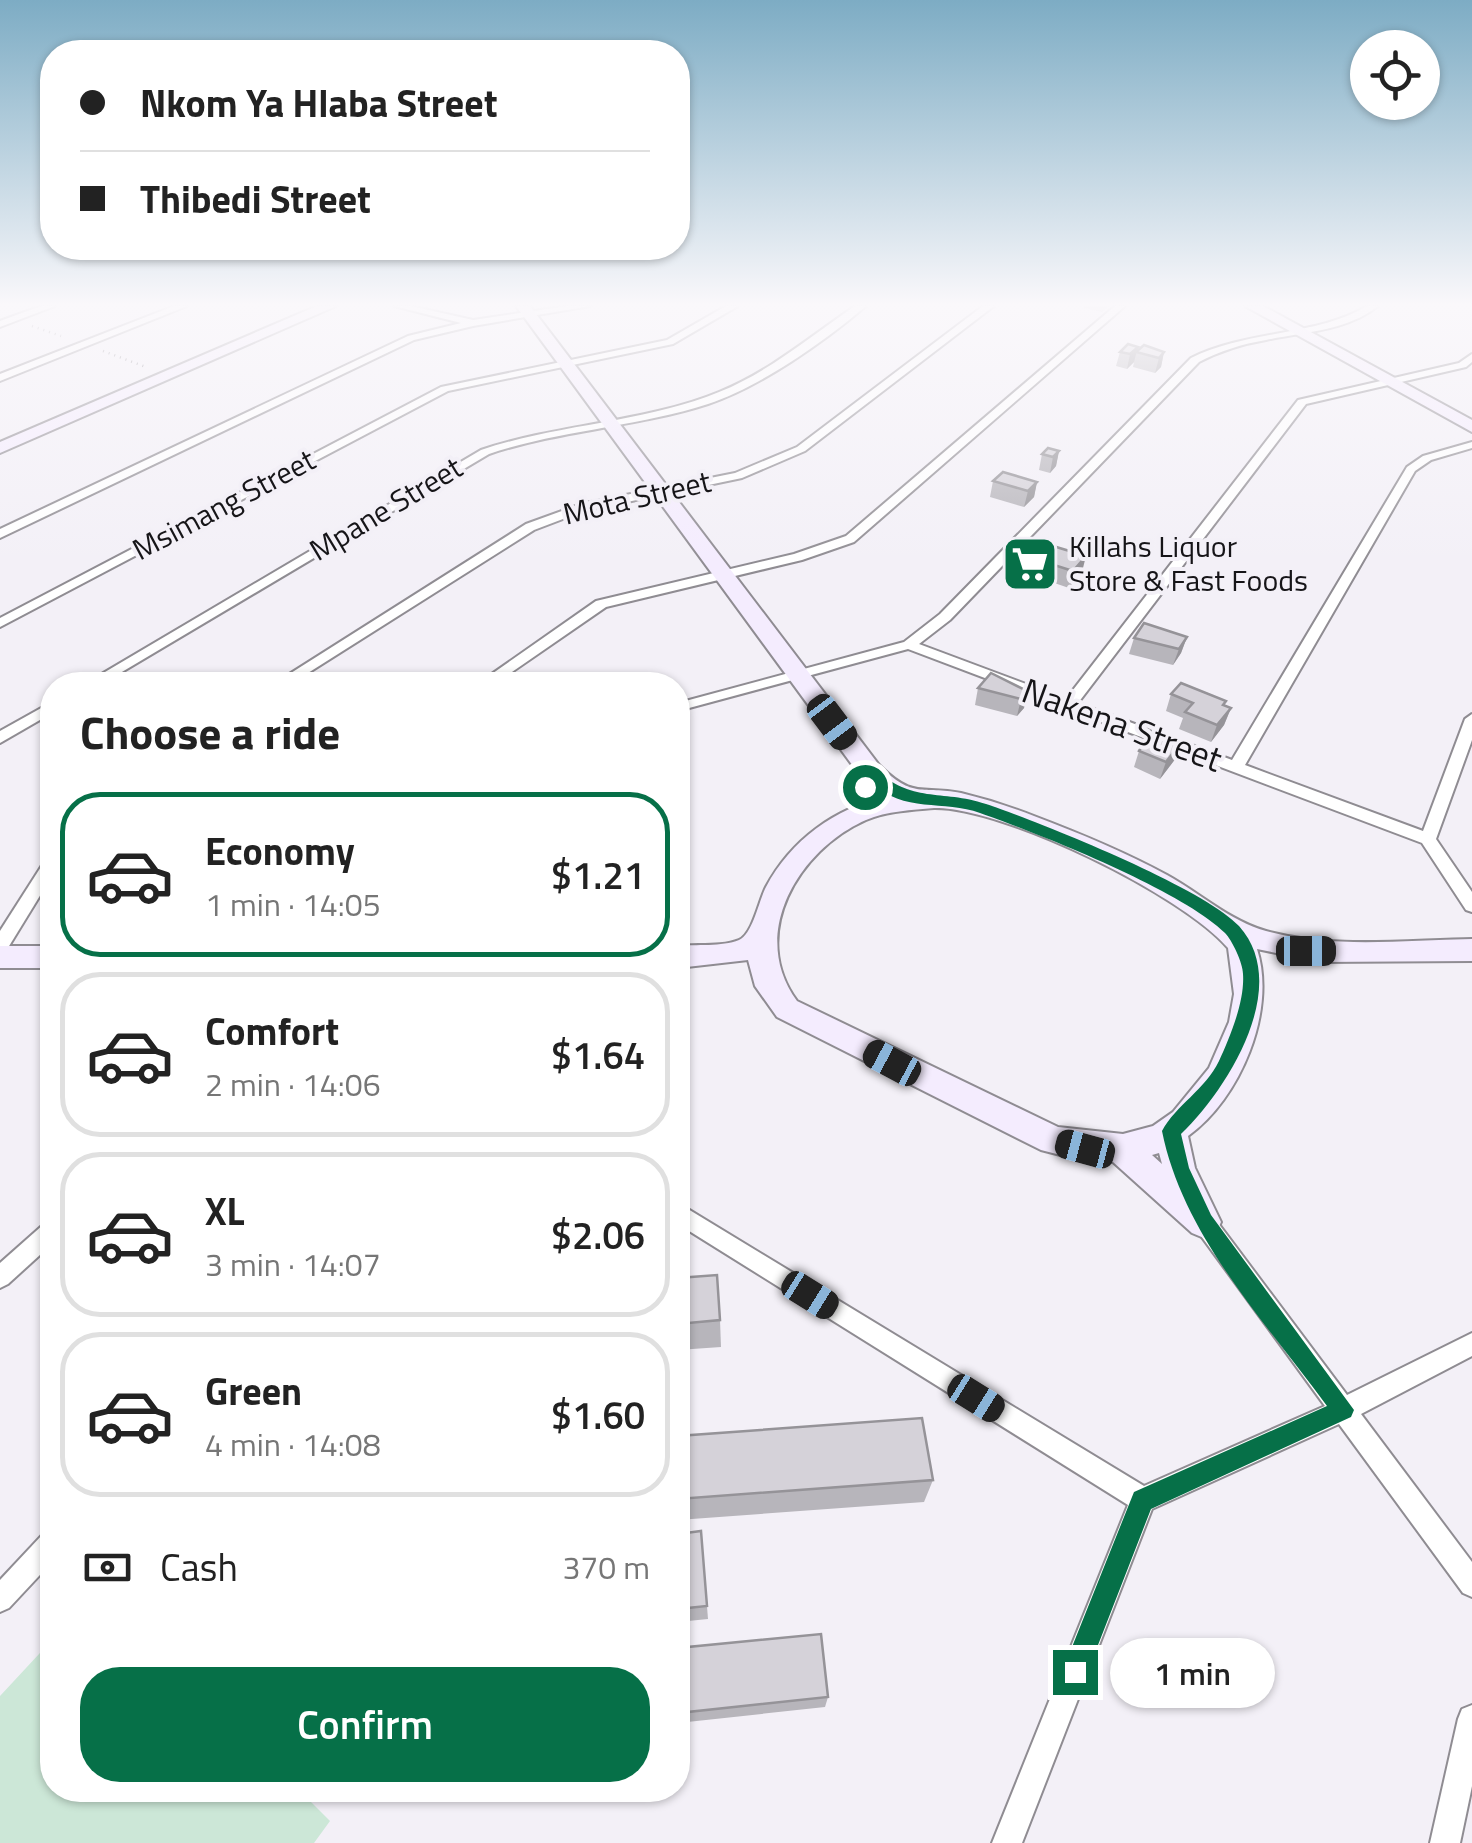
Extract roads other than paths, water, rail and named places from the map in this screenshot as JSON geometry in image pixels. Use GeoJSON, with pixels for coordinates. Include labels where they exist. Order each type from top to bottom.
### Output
{"type":"FeatureCollection","features":[{"type":"Feature","properties":{"kind":"street"},"geometry":{"type":"LineString","coordinates":[[0,448],[130,392]]}},
{"type":"Feature","properties":{"kind":"street"},"geometry":{"type":"LineString","coordinates":[[0,534],[298,392]]}},
{"type":"Feature","properties":{"kind":"street","name":"Msimang Street"},"geometry":{"type":"LineString","coordinates":[[0,623],[439,392]]}},
{"type":"Feature","properties":{"kind":"street"},"geometry":{"type":"LineString","coordinates":[[587,392],[870,771],[888,789],[920,801]]}},
{"type":"Feature","properties":{"kind":"street","name":"Mpane Street"},"geometry":{"type":"LineString","coordinates":[[112,672],[485,452],[542,434],[677,410],[729,392]]}},
{"type":"Feature","properties":{"kind":"street","name":"Mota Street"},"geometry":{"type":"LineString","coordinates":[[300,672],[530,526],[581,508],[738,476],[801,448],[875,392]]}},
{"type":"Feature","properties":{"kind":"street"},"geometry":{"type":"LineString","coordinates":[[503,672],[600,604],[850,539],[1020,392]]}},
{"type":"Feature","properties":{"kind":"street"},"geometry":{"type":"LineString","coordinates":[[690,703],[796,672],[909,645],[945,617],[1164,392]]}},
{"type":"Feature","properties":{"kind":"street"},"geometry":{"type":"LineString","coordinates":[[1069,705],[1293,410],[1333,392]]}},
{"type":"Feature","properties":{"kind":"street"},"geometry":{"type":"LineString","coordinates":[[1408,392],[1472,427]]}},
{"type":"Feature","properties":{"kind":"street"},"geometry":{"type":"LineString","coordinates":[[1236,767],[1411,469],[1428,458],[1472,445]]}},
{"type":"Feature","properties":{"kind":"street","name":"Nakena Street"},"geometry":{"type":"LineString","coordinates":[[909,645],[1428,839]]}},
{"type":"Feature","properties":{"kind":"street"},"geometry":{"type":"LineString","coordinates":[[0,738],[40,714]]}},
{"type":"Feature","properties":{"kind":"street"},"geometry":{"type":"LineString","coordinates":[[1472,718],[1428,839],[1472,906]]}},
{"type":"Feature","properties":{"kind":"street"},"geometry":{"type":"LineString","coordinates":[[856,815],[870,771]]}},
{"type":"Feature","properties":{"kind":"street"},"geometry":{"type":"LineString","coordinates":[[764,980],[759,959],[761,938],[772,902],[801,858],[856,815],[920,801],[960,802],[1022,823],[1173,889],[1234,930],[1269,944],[1306,951],[1472,950]]}},
{"type":"Feature","properties":{"kind":"street"},"geometry":{"type":"LineString","coordinates":[[0,946],[40,883]]}},
{"type":"Feature","properties":{"kind":"street"},"geometry":{"type":"LineString","coordinates":[[690,957],[730,962],[764,980],[788,1009],[1021,1128],[1085,1149],[1120,1148],[1171,1131],[1203,1100],[1226,1066],[1248,1002],[1252,972],[1234,930]]}},
{"type":"Feature","properties":{"kind":"street"},"geometry":{"type":"LineString","coordinates":[[690,957],[746,950],[761,938]]}},
{"type":"Feature","properties":{"kind":"street"},"geometry":{"type":"LineString","coordinates":[[1252,972],[1306,951]]}},
{"type":"Feature","properties":{"kind":"street"},"geometry":{"type":"LineString","coordinates":[[0,957],[40,957]]}},
{"type":"Feature","properties":{"kind":"street"},"geometry":{"type":"LineString","coordinates":[[1171,1131],[1179,1169],[1204,1222],[1472,1584]]}},
{"type":"Feature","properties":{"kind":"street"},"geometry":{"type":"LineString","coordinates":[[1120,1148],[1204,1222]]}},
{"type":"Feature","properties":{"kind":"street"},"geometry":{"type":"LineString","coordinates":[[690,1220],[1143,1500]]}},
{"type":"Feature","properties":{"kind":"street"},"geometry":{"type":"LineString","coordinates":[[0,1277],[40,1242]]}},
{"type":"Feature","properties":{"kind":"street"},"geometry":{"type":"LineString","coordinates":[[1007,1843],[1143,1500],[1343,1410],[1472,1344]]}},
{"type":"Feature","properties":{"kind":"street"},"geometry":{"type":"LineString","coordinates":[[0,1599],[40,1557]]}},
{"type":"Feature","properties":{"kind":"street"},"geometry":{"type":"LineString","coordinates":[[1445,1843],[1472,1718]]}},
{"type":"Feature","properties":{"kind":"place","name":"Killahs Liquor Store & Fast Foods"},"geometry":{"type":"Point","coordinates":[1030,564]}}]}
